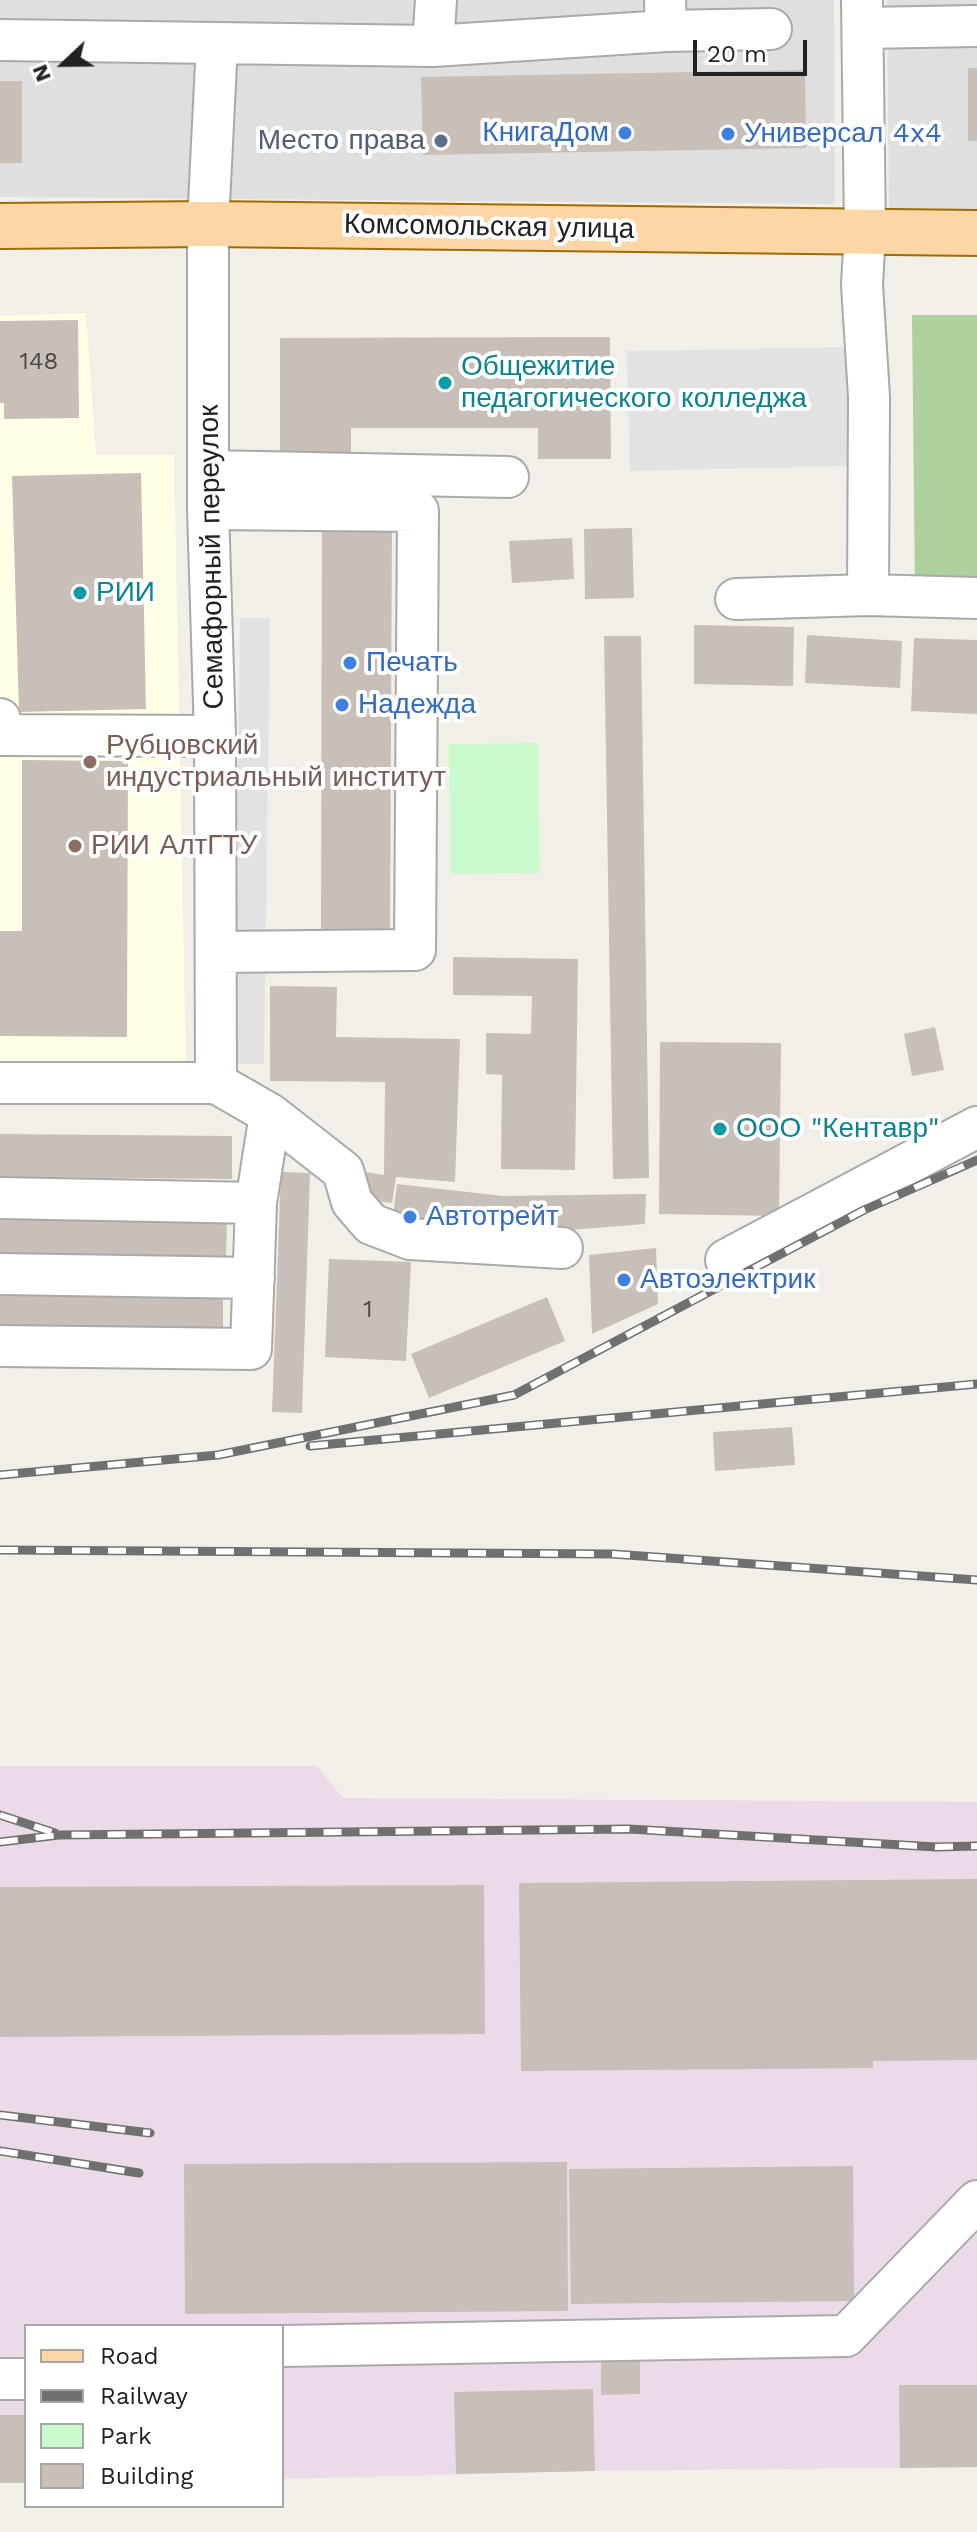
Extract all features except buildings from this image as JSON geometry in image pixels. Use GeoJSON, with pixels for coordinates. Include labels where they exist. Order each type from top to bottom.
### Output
{"type":"FeatureCollection","features":[{"type":"Feature","properties":{"kind":"main road","name":"Комсомольская улица"},"geometry":{"type":"LineString","coordinates":[[0,226],[208,224],[977,233]]}},
{"type":"Feature","properties":{"kind":"street"},"geometry":{"type":"LineString","coordinates":[[433,46],[436,0]]}},
{"type":"Feature","properties":{"kind":"street"},"geometry":{"type":"LineString","coordinates":[[868,595],[869,397],[862,285],[865,231],[862,14],[977,26]]}},
{"type":"Feature","properties":{"kind":"street"},"geometry":{"type":"LineString","coordinates":[[0,40],[433,46],[665,15],[771,29]]}},
{"type":"Feature","properties":{"kind":"street","name":"Семафорный переулок"},"geometry":{"type":"LineString","coordinates":[[216,1083],[215,736],[208,490],[208,224],[217,43]]}},
{"type":"Feature","properties":{"kind":"street"},"geometry":{"type":"LineString","coordinates":[[208,490],[508,477]]}},
{"type":"Feature","properties":{"kind":"street"},"geometry":{"type":"LineString","coordinates":[[208,490],[418,511],[415,950],[216,952]]}},
{"type":"Feature","properties":{"kind":"street"},"geometry":{"type":"LineString","coordinates":[[736,599],[868,595],[977,598]]}},
{"type":"Feature","properties":{"kind":"street"},"geometry":{"type":"LineString","coordinates":[[0,719],[3,735],[215,736]]}},
{"type":"Feature","properties":{"kind":"street"},"geometry":{"type":"LineString","coordinates":[[0,1083],[216,1083],[270,1114],[343,1171],[352,1202],[371,1224],[410,1239],[562,1248]]}},
{"type":"Feature","properties":{"kind":"street"},"geometry":{"type":"LineString","coordinates":[[0,1346],[251,1349],[256,1203],[270,1114]]}},
{"type":"Feature","properties":{"kind":"street"},"geometry":{"type":"LineString","coordinates":[[726,1260],[977,1127]]}},
{"type":"Feature","properties":{"kind":"street"},"geometry":{"type":"LineString","coordinates":[[0,1198],[256,1203]]}},
{"type":"Feature","properties":{"kind":"street"},"geometry":{"type":"LineString","coordinates":[[0,1274],[254,1278]]}},
{"type":"Feature","properties":{"kind":"street"},"geometry":{"type":"LineString","coordinates":[[284,2346],[846,2336],[977,2201]]}},
{"type":"Feature","properties":{"kind":"street"},"geometry":{"type":"LineString","coordinates":[[0,2379],[24,2379]]}},
{"type":"Feature","properties":{"kind":"shaded area"},"geometry":{"type":"Polygon","coordinates":[[[0,0],[834,0],[835,204],[0,197],[0,0]]]}},
{"type":"Feature","properties":{"kind":"shaded area"},"geometry":{"type":"Polygon","coordinates":[[[887,0],[977,0],[977,216],[889,217],[887,0]]]}},
{"type":"Feature","properties":{"kind":"shaded area","name":"Рубцовский индустриальный институт"},"geometry":{"type":"Polygon","coordinates":[[[86,313],[96,455],[174,455],[186,1073],[0,1069],[0,316],[86,313]]]}},
{"type":"Feature","properties":{"kind":"shaded area"},"geometry":{"type":"Polygon","coordinates":[[[847,347],[850,466],[630,471],[627,351],[847,347]]]}},
{"type":"Feature","properties":{"kind":"shaded area"},"geometry":{"type":"Polygon","coordinates":[[[240,618],[270,618],[264,1064],[234,1064],[240,618]]]}},
{"type":"Feature","properties":{"kind":"shaded area"},"geometry":{"type":"Polygon","coordinates":[[[0,1766],[317,1766],[343,1798],[977,1802],[977,2467],[595,2471],[284,2479],[284,2324],[24,2324],[24,2483],[0,2483],[0,1766]]]}},
{"type":"Feature","properties":{"kind":"green space"},"geometry":{"type":"Polygon","coordinates":[[[912,315],[977,315],[977,593],[915,593],[912,315]]]}},
{"type":"Feature","properties":{"kind":"green space"},"geometry":{"type":"Polygon","coordinates":[[[538,743],[540,873],[451,874],[449,744],[538,743]]]}},
{"type":"Feature","properties":{"kind":"railway"},"geometry":{"type":"LineString","coordinates":[[0,1475],[218,1455],[514,1395],[864,1210],[977,1160]]}},
{"type":"Feature","properties":{"kind":"railway"},"geometry":{"type":"LineString","coordinates":[[310,1446],[977,1384]]}},
{"type":"Feature","properties":{"kind":"railway"},"geometry":{"type":"LineString","coordinates":[[0,1550],[613,1554],[977,1580]]}},
{"type":"Feature","properties":{"kind":"railway"},"geometry":{"type":"LineString","coordinates":[[0,1815],[55,1833]]}},
{"type":"Feature","properties":{"kind":"railway"},"geometry":{"type":"LineString","coordinates":[[0,1842],[59,1835],[629,1829],[936,1847],[977,1846]]}},
{"type":"Feature","properties":{"kind":"railway"},"geometry":{"type":"LineString","coordinates":[[0,2115],[150,2133]]}},
{"type":"Feature","properties":{"kind":"railway"},"geometry":{"type":"LineString","coordinates":[[0,2151],[139,2173]]}},
{"type":"Feature","properties":{"kind":"place","name":"КнигаДом"},"geometry":{"type":"Point","coordinates":[625,133]}},
{"type":"Feature","properties":{"kind":"place","name":"Универсал 4x4"},"geometry":{"type":"Point","coordinates":[728,134]}},
{"type":"Feature","properties":{"kind":"place","name":"Место права"},"geometry":{"type":"Point","coordinates":[441,141]}},
{"type":"Feature","properties":{"kind":"place","name":"Общежитие педагогического колледжа"},"geometry":{"type":"Point","coordinates":[445,383]}},
{"type":"Feature","properties":{"kind":"place","name":"РИИ"},"geometry":{"type":"Point","coordinates":[80,593]}},
{"type":"Feature","properties":{"kind":"place","name":"Печать"},"geometry":{"type":"Point","coordinates":[350,663]}},
{"type":"Feature","properties":{"kind":"place","name":"Надежда"},"geometry":{"type":"Point","coordinates":[342,705]}},
{"type":"Feature","properties":{"kind":"place","name":"Рубцовский индустриальный институт"},"geometry":{"type":"Point","coordinates":[90,762]}},
{"type":"Feature","properties":{"kind":"place","name":"РИИ АлтГТУ"},"geometry":{"type":"Point","coordinates":[75,846]}},
{"type":"Feature","properties":{"kind":"place","name":"ООО \"Кентавр\""},"geometry":{"type":"Point","coordinates":[720,1129]}},
{"type":"Feature","properties":{"kind":"place","name":"Автотрейт"},"geometry":{"type":"Point","coordinates":[410,1217]}},
{"type":"Feature","properties":{"kind":"place","name":"Автоэлектрик"},"geometry":{"type":"Point","coordinates":[624,1280]}}]}
